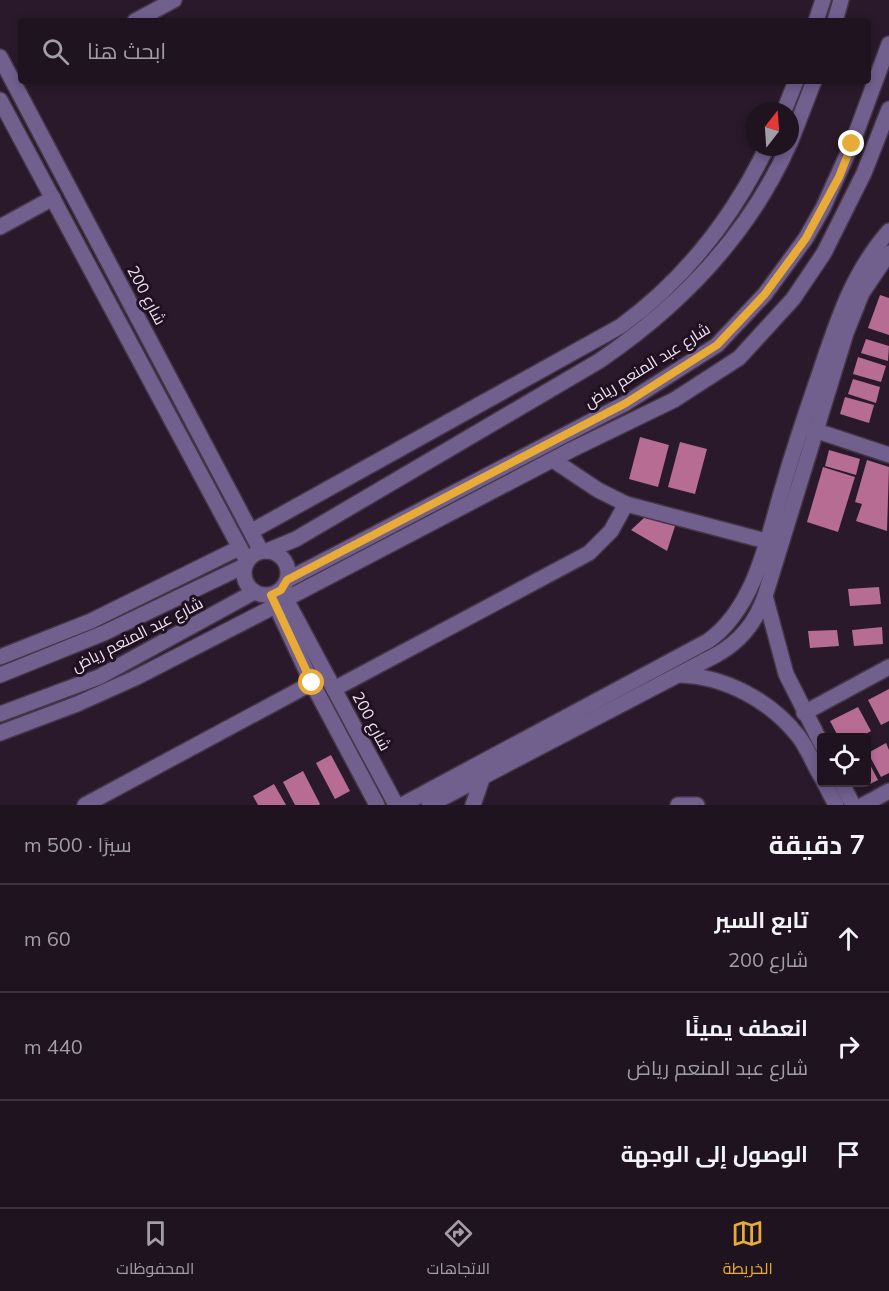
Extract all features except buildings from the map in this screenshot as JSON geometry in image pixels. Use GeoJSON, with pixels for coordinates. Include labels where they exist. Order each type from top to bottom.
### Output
{"type":"FeatureCollection","features":[{"type":"Feature","properties":{"kind":"street"},"geometry":{"type":"LineString","coordinates":[[141,18],[174,0]]}},
{"type":"Feature","properties":{"kind":"street"},"geometry":{"type":"LineString","coordinates":[[817,18],[823,0]]}},
{"type":"Feature","properties":{"kind":"street"},"geometry":{"type":"LineString","coordinates":[[836,18],[841,0]]}},
{"type":"Feature","properties":{"kind":"street","name":"شارع عبد المنعم رياض"},"geometry":{"type":"LineString","coordinates":[[280,594],[626,403],[717,345],[765,294],[799,247],[823,208],[852,144],[889,44]]}},
{"type":"Feature","properties":{"kind":"street","name":"شارع 200"},"geometry":{"type":"LineString","coordinates":[[0,57],[18,82]]}},
{"type":"Feature","properties":{"kind":"street"},"geometry":{"type":"LineString","coordinates":[[0,94],[18,84]]}},
{"type":"Feature","properties":{"kind":"street","name":"شارع 200"},"geometry":{"type":"LineString","coordinates":[[20,84],[264,551]]}},
{"type":"Feature","properties":{"kind":"street"},"geometry":{"type":"LineString","coordinates":[[788,102],[795,84]]}},
{"type":"Feature","properties":{"kind":"street","name":"شارع عبد المنعم رياض"},"geometry":{"type":"LineString","coordinates":[[799,119],[813,84]]}},
{"type":"Feature","properties":{"kind":"street"},"geometry":{"type":"LineString","coordinates":[[0,100],[243,558],[244,578],[254,592],[280,594]]}},
{"type":"Feature","properties":{"kind":"street"},"geometry":{"type":"LineString","coordinates":[[0,733],[135,678],[280,594],[675,400],[739,358],[793,299],[829,244],[864,173],[889,109]]}},
{"type":"Feature","properties":{"kind":"street"},"geometry":{"type":"LineString","coordinates":[[252,531],[585,348],[638,314],[682,272],[714,233],[762,156]]}},
{"type":"Feature","properties":{"kind":"street","name":"شارع عبد المنعم رياض"},"geometry":{"type":"LineString","coordinates":[[264,551],[296,539],[599,361],[631,339],[690,289],[716,260],[761,198],[783,156]]}},
{"type":"Feature","properties":{"kind":"street"},"geometry":{"type":"LineString","coordinates":[[0,227],[52,198]]}},
{"type":"Feature","properties":{"kind":"street"},"geometry":{"type":"LineString","coordinates":[[402,805],[671,669],[735,643],[750,627],[765,596],[809,429],[850,288],[889,231]]}},
{"type":"Feature","properties":{"kind":"street"},"geometry":{"type":"LineString","coordinates":[[429,805],[671,669],[731,621],[746,596],[862,293],[889,253]]}},
{"type":"Feature","properties":{"kind":"street"},"geometry":{"type":"LineString","coordinates":[[809,429],[889,454]]}},
{"type":"Feature","properties":{"kind":"street"},"geometry":{"type":"LineString","coordinates":[[553,460],[605,494],[626,504],[766,542]]}},
{"type":"Feature","properties":{"kind":"street"},"geometry":{"type":"LineString","coordinates":[[334,689],[589,553],[611,531],[626,504]]}},
{"type":"Feature","properties":{"kind":"street"},"geometry":{"type":"LineString","coordinates":[[0,657],[243,558],[264,551],[283,558],[288,569],[280,594],[312,683],[377,805]]}},
{"type":"Feature","properties":{"kind":"street","name":"شارع عبد المنعم رياض"},"geometry":{"type":"LineString","coordinates":[[0,675],[104,633],[243,558]]}},
{"type":"Feature","properties":{"kind":"street","name":"شارع عبد المنعم رياض"},"geometry":{"type":"LineString","coordinates":[[0,714],[99,677],[254,592]]}},
{"type":"Feature","properties":{"kind":"street","name":"شارع 200"},"geometry":{"type":"LineString","coordinates":[[280,594],[396,805]]}},
{"type":"Feature","properties":{"kind":"street"},"geometry":{"type":"LineString","coordinates":[[765,596],[778,650],[804,713],[817,736]]}},
{"type":"Feature","properties":{"kind":"street"},"geometry":{"type":"LineString","coordinates":[[804,713],[889,667]]}},
{"type":"Feature","properties":{"kind":"street"},"geometry":{"type":"LineString","coordinates":[[671,669],[712,679],[740,690],[766,706],[800,739],[817,769]]}},
{"type":"Feature","properties":{"kind":"street"},"geometry":{"type":"LineString","coordinates":[[84,805],[312,683]]}},
{"type":"Feature","properties":{"kind":"street"},"geometry":{"type":"LineString","coordinates":[[472,805],[483,776]]}},
{"type":"Feature","properties":{"kind":"street"},"geometry":{"type":"LineString","coordinates":[[826,787],[836,805]]}},
{"type":"Feature","properties":{"kind":"street"},"geometry":{"type":"LineString","coordinates":[[843,787],[853,805]]}},
{"type":"Feature","properties":{"kind":"street"},"geometry":{"type":"LineString","coordinates":[[863,805],[889,791]]}},
{"type":"Feature","properties":{"kind":"street"},"geometry":{"type":"LineString","coordinates":[[678,805],[697,805]]}},
{"type":"Feature","properties":{"kind":"route"},"geometry":{"type":"LineString","coordinates":[[312,683],[271,595],[281,590],[287,580],[626,403],[717,345],[765,294],[806,238],[839,177],[852,144]]}}]}
